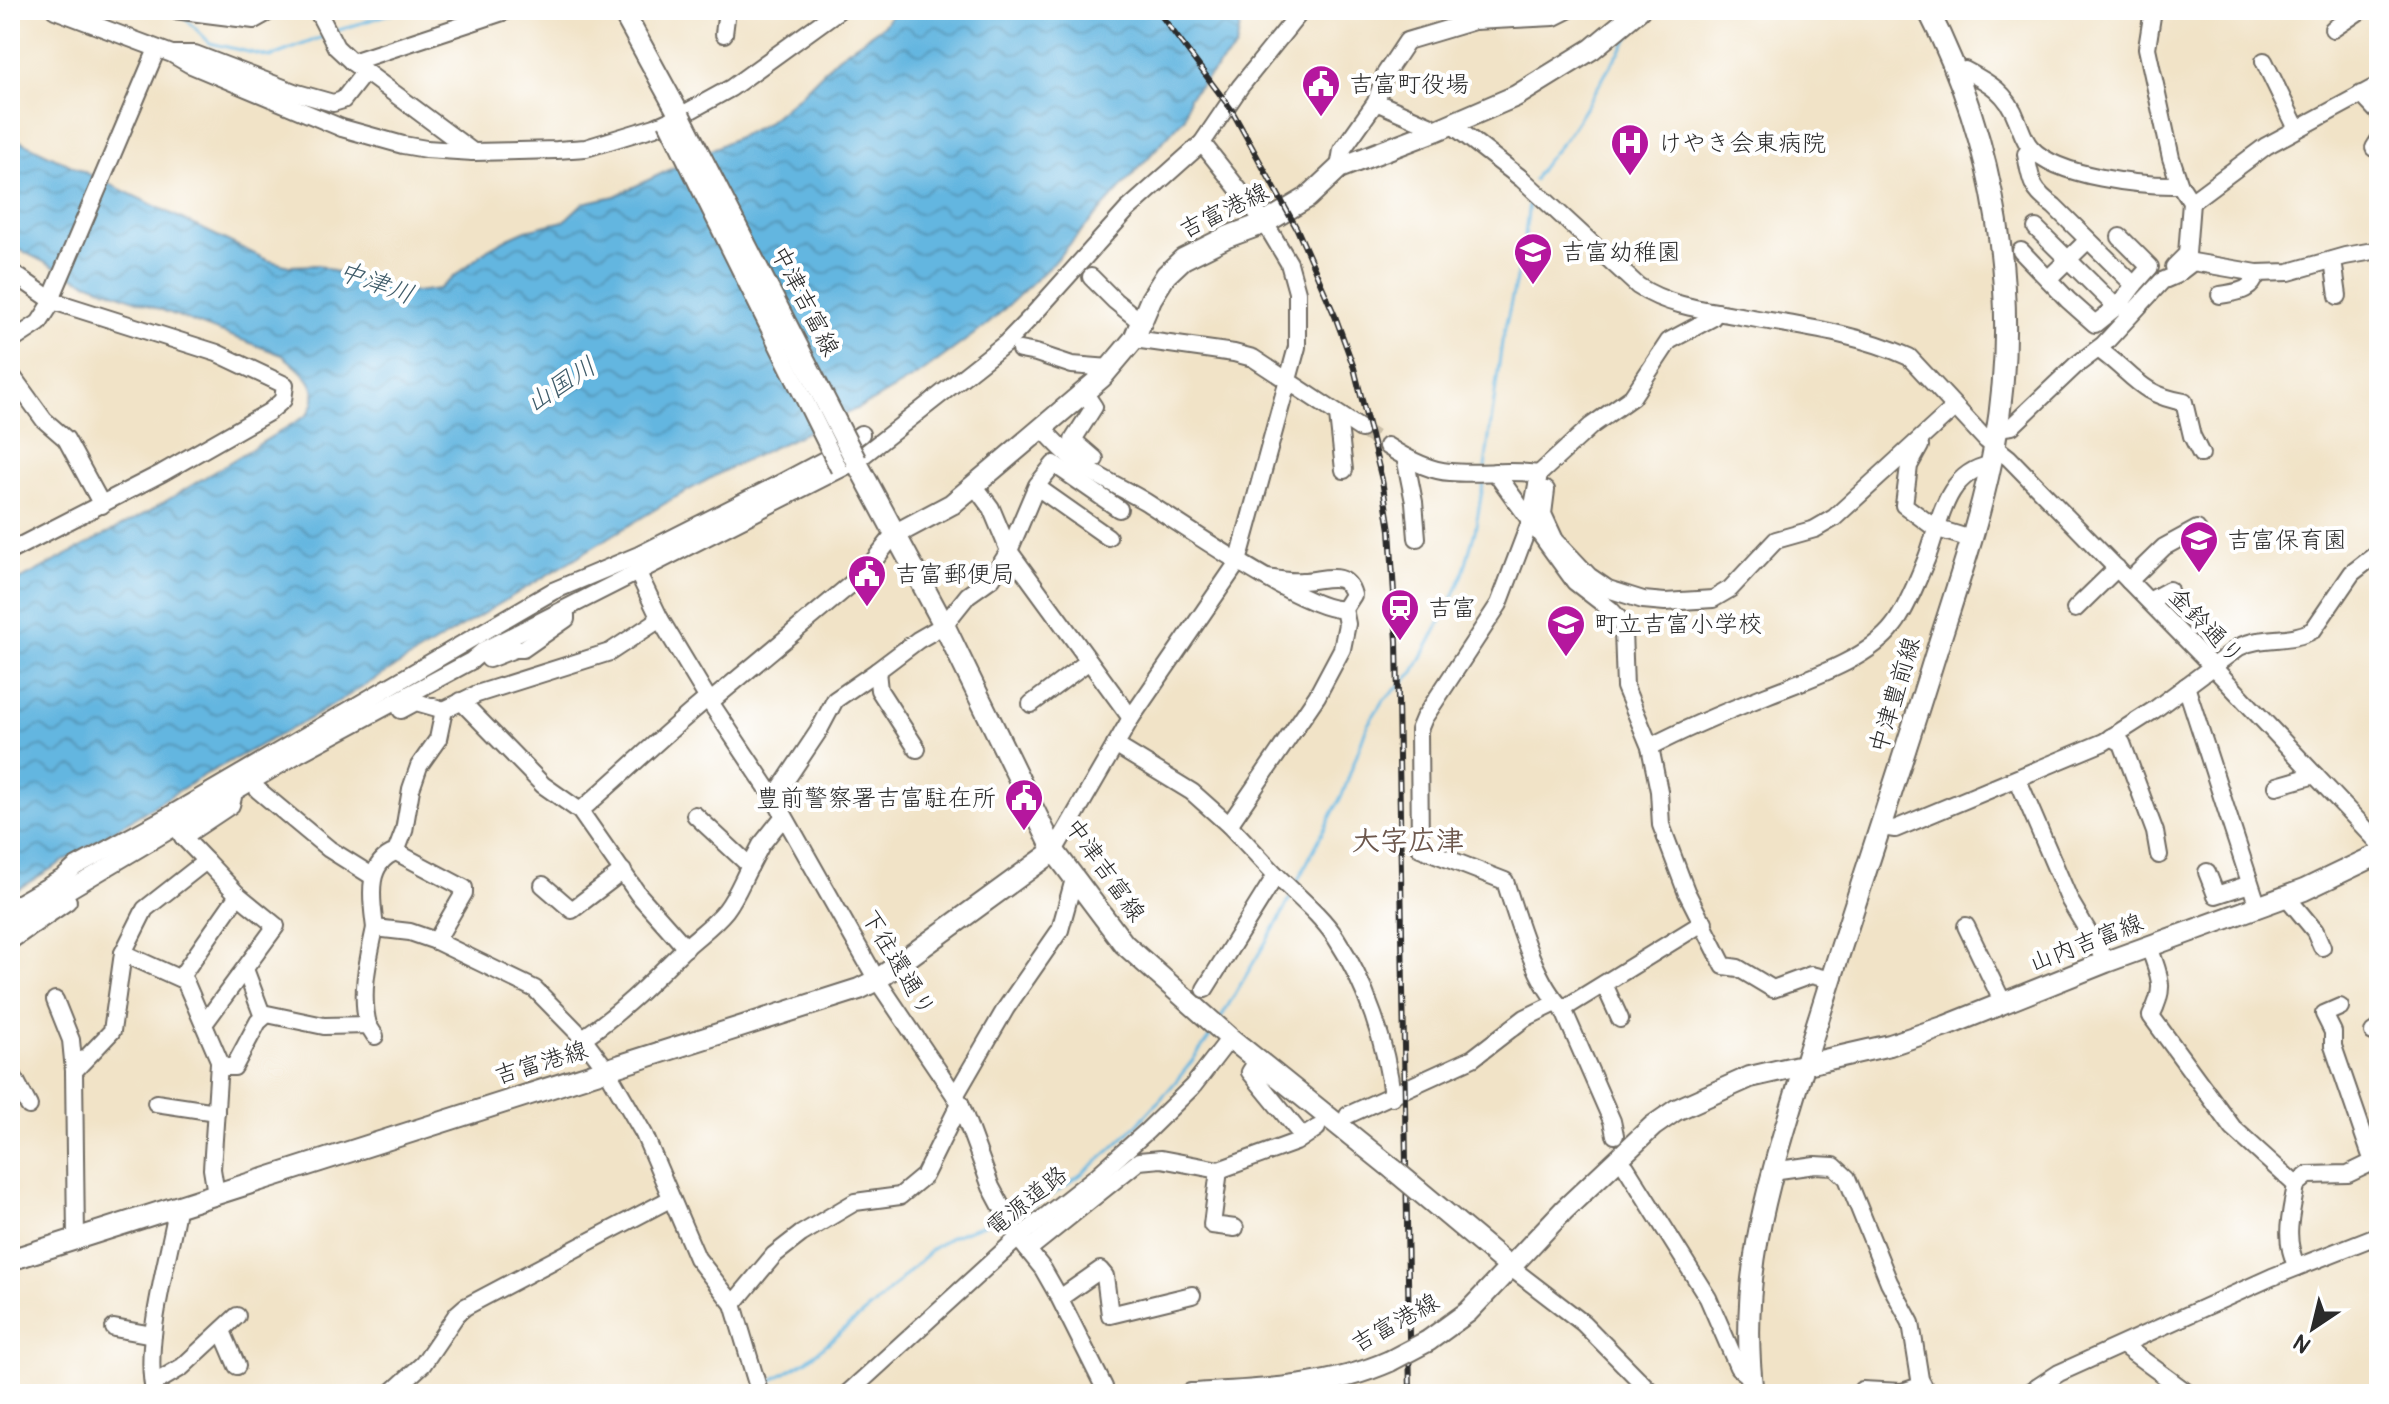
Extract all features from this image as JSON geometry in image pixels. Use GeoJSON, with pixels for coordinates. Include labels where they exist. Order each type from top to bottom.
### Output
{"type":"FeatureCollection","features":[{"type":"Feature","properties":{"kind":"main road","name":"中津吉富線"},"geometry":{"type":"LineString","coordinates":[[622,10],[673,119],[848,465],[894,535],[944,625],[1054,851],[1124,944],[1230,1038],[1510,1267]]}},
{"type":"Feature","properties":{"kind":"main road","name":"吉富港線"},"geometry":{"type":"LineString","coordinates":[[894,535],[952,504],[1110,368],[1138,331],[1151,299],[1166,275],[1183,259],[1227,237],[1265,223],[1307,198],[1339,168],[1443,128],[1529,88],[1592,49],[1639,10]]}},
{"type":"Feature","properties":{"kind":"main road","name":"中津豊前線"},"geometry":{"type":"LineString","coordinates":[[1752,1386],[1748,1326],[1750,1275],[1772,1171],[1971,539],[1994,447],[2005,319],[2004,270],[1989,176],[1977,127],[1958,75],[1928,10]]}},
{"type":"Feature","properties":{"kind":"main road","name":"吉富港線"},"geometry":{"type":"LineString","coordinates":[[10,1260],[859,989],[877,980],[1054,851]]}},
{"type":"Feature","properties":{"kind":"main road","name":"山内吉富線"},"geometry":{"type":"LineString","coordinates":[[1805,1063],[1890,1045],[1946,1026],[2106,962],[2286,896],[2379,854]]}},
{"type":"Feature","properties":{"kind":"main road"},"geometry":{"type":"LineString","coordinates":[[1510,1267],[1564,1210],[1653,1126],[1707,1095],[1750,1077],[1805,1063]]}},
{"type":"Feature","properties":{"kind":"main road","name":"吉富港線"},"geometry":{"type":"LineString","coordinates":[[1191,1394],[1328,1382],[1364,1373],[1428,1341],[1468,1312],[1510,1267]]}},
{"type":"Feature","properties":{"kind":"street"},"geometry":{"type":"LineString","coordinates":[[55,10],[165,52],[342,128],[426,149],[473,152],[586,148],[673,119],[731,88],[839,10]]}},
{"type":"Feature","properties":{"kind":"street"},"geometry":{"type":"LineString","coordinates":[[174,10],[254,20],[272,10]]}},
{"type":"Feature","properties":{"kind":"street"},"geometry":{"type":"LineString","coordinates":[[317,10],[336,47],[358,68],[473,152]]}},
{"type":"Feature","properties":{"kind":"street"},"geometry":{"type":"LineString","coordinates":[[165,52],[195,54],[294,92],[333,103],[343,100],[358,68],[509,10]]}},
{"type":"Feature","properties":{"kind":"street"},"geometry":{"type":"LineString","coordinates":[[724,34],[727,10]]}},
{"type":"Feature","properties":{"kind":"street"},"geometry":{"type":"LineString","coordinates":[[10,925],[176,826],[230,786],[524,608],[640,564],[848,465],[1006,343],[1127,210],[1202,143],[1240,87],[1302,10]]}},
{"type":"Feature","properties":{"kind":"street"},"geometry":{"type":"LineString","coordinates":[[1339,168],[1342,150],[1376,102],[1385,74],[1407,41],[1474,21],[1554,17],[1568,10]]}},
{"type":"Feature","properties":{"kind":"street"},"geometry":{"type":"LineString","coordinates":[[2153,10],[2147,48],[2171,158],[2180,185],[2191,202],[2187,254],[2162,281]]}},
{"type":"Feature","properties":{"kind":"street"},"geometry":{"type":"LineString","coordinates":[[2333,29],[2361,10]]}},
{"type":"Feature","properties":{"kind":"street"},"geometry":{"type":"LineString","coordinates":[[10,342],[39,323],[52,300],[165,52]]}},
{"type":"Feature","properties":{"kind":"street"},"geometry":{"type":"LineString","coordinates":[[2264,61],[2297,129]]}},
{"type":"Feature","properties":{"kind":"street"},"geometry":{"type":"LineString","coordinates":[[1958,75],[1965,70],[2000,90],[2011,105],[2031,149],[2051,161],[2115,181],[2180,185]]}},
{"type":"Feature","properties":{"kind":"street"},"geometry":{"type":"LineString","coordinates":[[2191,202],[2245,160],[2379,85]]}},
{"type":"Feature","properties":{"kind":"street"},"geometry":{"type":"LineString","coordinates":[[2361,94],[2379,113]]}},
{"type":"Feature","properties":{"kind":"street","name":"金鈴通り"},"geometry":{"type":"LineString","coordinates":[[1376,102],[1443,128],[1522,179],[1638,286],[1669,302],[1815,329],[1895,350],[1909,357],[2213,667],[2379,843]]}},
{"type":"Feature","properties":{"kind":"street"},"geometry":{"type":"LineString","coordinates":[[1054,851],[1131,718],[1238,562],[1297,347],[1297,292],[1289,263],[1265,223],[1202,143]]}},
{"type":"Feature","properties":{"kind":"street"},"geometry":{"type":"LineString","coordinates":[[2031,149],[2026,154],[2031,184],[2039,196],[2054,206],[2134,285]]}},
{"type":"Feature","properties":{"kind":"street"},"geometry":{"type":"LineString","coordinates":[[2036,228],[2122,308]]}},
{"type":"Feature","properties":{"kind":"street"},"geometry":{"type":"LineString","coordinates":[[1650,747],[1684,729],[1836,667],[1881,639],[1895,624],[1926,559],[1945,501],[1954,487],[1978,467],[2012,426],[2075,366],[2098,349],[2134,285],[2150,267],[2120,237]]}},
{"type":"Feature","properties":{"kind":"street"},"geometry":{"type":"LineString","coordinates":[[2048,279],[2088,240]]}},
{"type":"Feature","properties":{"kind":"street"},"geometry":{"type":"LineString","coordinates":[[2021,251],[2095,324],[2193,262],[2257,273],[2289,272],[2379,250]]}},
{"type":"Feature","properties":{"kind":"street"},"geometry":{"type":"LineString","coordinates":[[2333,260],[2338,296]]}},
{"type":"Feature","properties":{"kind":"street"},"geometry":{"type":"LineString","coordinates":[[10,271],[52,300],[217,353],[285,385],[283,400],[269,412],[102,505],[10,551]]}},
{"type":"Feature","properties":{"kind":"street"},"geometry":{"type":"LineString","coordinates":[[2220,295],[2246,290],[2255,283],[2257,273]]}},
{"type":"Feature","properties":{"kind":"street"},"geometry":{"type":"LineString","coordinates":[[1091,277],[1138,331],[1253,358],[1361,429]]}},
{"type":"Feature","properties":{"kind":"street"},"geometry":{"type":"LineString","coordinates":[[1615,1135],[1612,1121],[1560,1006],[1534,962],[1505,881],[1420,848],[1419,730],[1499,604],[1530,522],[1539,474],[1591,426],[1632,397],[1669,341],[1712,318],[1717,312]]}},
{"type":"Feature","properties":{"kind":"street"},"geometry":{"type":"LineString","coordinates":[[2098,349],[2138,386],[2165,399],[2184,402],[2192,436],[2201,454]]}},
{"type":"Feature","properties":{"kind":"street"},"geometry":{"type":"LineString","coordinates":[[1020,350],[1072,365],[1110,368]]}},
{"type":"Feature","properties":{"kind":"street"},"geometry":{"type":"LineString","coordinates":[[10,373],[44,420],[66,439],[102,505]]}},
{"type":"Feature","properties":{"kind":"street"},"geometry":{"type":"LineString","coordinates":[[1084,392],[1094,407],[1073,440],[1095,459]]}},
{"type":"Feature","properties":{"kind":"street"},"geometry":{"type":"LineString","coordinates":[[1387,446],[1405,457],[1450,472],[1520,471],[1539,474],[1544,479],[1546,490],[1545,523],[1555,540],[1589,576],[1608,589],[1643,600],[1696,601],[1713,599],[1730,589],[1776,540],[1815,529],[1834,518],[1955,407]]}},
{"type":"Feature","properties":{"kind":"street"},"geometry":{"type":"LineString","coordinates":[[1338,415],[1344,470]]}},
{"type":"Feature","properties":{"kind":"street"},"geometry":{"type":"LineString","coordinates":[[1042,428],[1060,448],[1095,475],[1142,499],[1238,562],[1325,606],[1344,609]]}},
{"type":"Feature","properties":{"kind":"street"},"geometry":{"type":"LineString","coordinates":[[230,786],[414,697],[477,655],[568,608],[802,472],[861,434]]}},
{"type":"Feature","properties":{"kind":"street"},"geometry":{"type":"LineString","coordinates":[[1916,443],[1921,447],[1909,466],[1904,505],[1935,528],[1971,539]]}},
{"type":"Feature","properties":{"kind":"street"},"geometry":{"type":"LineString","coordinates":[[1405,457],[1417,538]]}},
{"type":"Feature","properties":{"kind":"street"},"geometry":{"type":"LineString","coordinates":[[774,798],[818,732],[835,700],[944,625],[968,595],[992,578],[1009,551],[1037,487],[1054,464],[1119,509]]}},
{"type":"Feature","properties":{"kind":"street"},"geometry":{"type":"LineString","coordinates":[[1495,472],[1575,582],[1620,620],[1625,687],[1650,747],[1659,791],[1661,825],[1686,891],[1724,966],[1738,968],[1773,989],[1811,975],[1831,980]]}},
{"type":"Feature","properties":{"kind":"street"},"geometry":{"type":"LineString","coordinates":[[974,485],[991,508],[1009,551],[1131,718]]}},
{"type":"Feature","properties":{"kind":"street"},"geometry":{"type":"LineString","coordinates":[[1037,487],[1108,537]]}},
{"type":"Feature","properties":{"kind":"street"},"geometry":{"type":"LineString","coordinates":[[2075,609],[2164,547],[2197,529]]}},
{"type":"Feature","properties":{"kind":"street"},"geometry":{"type":"LineString","coordinates":[[580,811],[634,765],[664,734],[850,585],[894,535]]}},
{"type":"Feature","properties":{"kind":"street"},"geometry":{"type":"LineString","coordinates":[[1882,827],[1895,829],[2018,780],[2111,737],[2252,640],[2296,637],[2313,630],[2352,573],[2379,552]]}},
{"type":"Feature","properties":{"kind":"street","name":"下往還通り"},"geometry":{"type":"LineString","coordinates":[[640,564],[660,619],[774,798],[877,980],[957,1099],[991,1187],[1023,1244],[1060,1298],[1104,1387]]}},
{"type":"Feature","properties":{"kind":"street"},"geometry":{"type":"LineString","coordinates":[[1229,825],[1317,696],[1342,649],[1347,624],[1344,609],[1353,595],[1343,579],[1330,577],[1302,581],[1268,578]]}},
{"type":"Feature","properties":{"kind":"street"},"geometry":{"type":"LineString","coordinates":[[2149,601],[2169,590]]}},
{"type":"Feature","properties":{"kind":"street"},"geometry":{"type":"LineString","coordinates":[[444,710],[477,694],[610,652],[660,619]]}},
{"type":"Feature","properties":{"kind":"street"},"geometry":{"type":"LineString","coordinates":[[467,640],[477,655]]}},
{"type":"Feature","properties":{"kind":"street"},"geometry":{"type":"LineString","coordinates":[[1031,704],[1089,661]]}},
{"type":"Feature","properties":{"kind":"street"},"geometry":{"type":"LineString","coordinates":[[877,671],[879,690],[917,749]]}},
{"type":"Feature","properties":{"kind":"street"},"geometry":{"type":"LineString","coordinates":[[2186,686],[2258,907]]}},
{"type":"Feature","properties":{"kind":"street"},"geometry":{"type":"LineString","coordinates":[[414,697],[444,710]]}},
{"type":"Feature","properties":{"kind":"street"},"geometry":{"type":"LineString","coordinates":[[461,701],[543,785],[580,811],[638,894],[686,948]]}},
{"type":"Feature","properties":{"kind":"street"},"geometry":{"type":"LineString","coordinates":[[396,852],[404,831],[411,789],[419,766],[438,739],[444,710]]}},
{"type":"Feature","properties":{"kind":"street"},"geometry":{"type":"LineString","coordinates":[[2111,737],[2122,743],[2155,832],[2159,855]]}},
{"type":"Feature","properties":{"kind":"street"},"geometry":{"type":"LineString","coordinates":[[1115,745],[1192,792],[1229,825],[1336,938],[1371,1007],[1389,1064],[1392,1097]]}},
{"type":"Feature","properties":{"kind":"street"},"geometry":{"type":"LineString","coordinates":[[258,790],[284,774],[298,754]]}},
{"type":"Feature","properties":{"kind":"street"},"geometry":{"type":"LineString","coordinates":[[2277,786],[2315,775]]}},
{"type":"Feature","properties":{"kind":"street"},"geometry":{"type":"LineString","coordinates":[[2018,780],[2070,901],[2106,962]]}},
{"type":"Feature","properties":{"kind":"street"},"geometry":{"type":"LineString","coordinates":[[230,786],[258,790],[329,849],[372,876]]}},
{"type":"Feature","properties":{"kind":"street"},"geometry":{"type":"LineString","coordinates":[[695,815],[750,866]]}},
{"type":"Feature","properties":{"kind":"street"},"geometry":{"type":"LineString","coordinates":[[583,1038],[612,1019],[716,922],[729,906],[761,845],[784,816]]}},
{"type":"Feature","properties":{"kind":"street"},"geometry":{"type":"LineString","coordinates":[[10,908],[135,834],[176,826]]}},
{"type":"Feature","properties":{"kind":"street"},"geometry":{"type":"LineString","coordinates":[[176,826],[238,895],[276,926],[204,1024]]}},
{"type":"Feature","properties":{"kind":"street"},"geometry":{"type":"LineString","coordinates":[[10,941],[67,902],[86,870],[135,834]]}},
{"type":"Feature","properties":{"kind":"street"},"geometry":{"type":"LineString","coordinates":[[123,953],[180,978],[189,987],[219,1063],[222,1067],[234,1067],[258,1022],[267,1014],[324,1026],[371,1031],[363,1005],[375,928],[372,876],[387,855],[396,852],[464,888],[436,941]]}},
{"type":"Feature","properties":{"kind":"street"},"geometry":{"type":"LineString","coordinates":[[74,1071],[112,1031],[123,953],[145,909],[206,861]]}},
{"type":"Feature","properties":{"kind":"street"},"geometry":{"type":"LineString","coordinates":[[543,885],[572,910],[623,871]]}},
{"type":"Feature","properties":{"kind":"street"},"geometry":{"type":"LineString","coordinates":[[2207,872],[2216,895],[2250,884]]}},
{"type":"Feature","properties":{"kind":"street"},"geometry":{"type":"LineString","coordinates":[[1205,989],[1276,875]]}},
{"type":"Feature","properties":{"kind":"street"},"geometry":{"type":"LineString","coordinates":[[733,1304],[774,1255],[801,1234],[855,1202],[900,1196],[924,1176],[957,1099],[1006,1008],[1060,930],[1074,879]]}},
{"type":"Feature","properties":{"kind":"street"},"geometry":{"type":"LineString","coordinates":[[180,978],[238,895]]}},
{"type":"Feature","properties":{"kind":"street"},"geometry":{"type":"LineString","coordinates":[[2286,896],[2315,931],[2322,947]]}},
{"type":"Feature","properties":{"kind":"street"},"geometry":{"type":"LineString","coordinates":[[1348,1115],[1473,1058],[1525,1018],[1560,1006],[1604,984],[1704,922]]}},
{"type":"Feature","properties":{"kind":"street"},"geometry":{"type":"LineString","coordinates":[[1966,926],[2003,1003]]}},
{"type":"Feature","properties":{"kind":"street"},"geometry":{"type":"LineString","coordinates":[[375,928],[410,932],[436,941],[535,989],[583,1038],[607,1070],[644,1134],[697,1258],[733,1304],[760,1394]]}},
{"type":"Feature","properties":{"kind":"street"},"geometry":{"type":"LineString","coordinates":[[2149,946],[2161,983],[2161,997],[2151,1016],[2233,1128],[2296,1185]]}},
{"type":"Feature","properties":{"kind":"street"},"geometry":{"type":"LineString","coordinates":[[245,969],[263,1017]]}},
{"type":"Feature","properties":{"kind":"street"},"geometry":{"type":"LineString","coordinates":[[1604,984],[1620,1019]]}},
{"type":"Feature","properties":{"kind":"street"},"geometry":{"type":"LineString","coordinates":[[55,1000],[71,1040],[74,1071],[76,1239]]}},
{"type":"Feature","properties":{"kind":"street"},"geometry":{"type":"LineString","coordinates":[[2297,1267],[2287,1234],[2296,1185],[2308,1175],[2348,1174],[2373,1162],[2333,1046],[2333,1032],[2324,1014],[2340,1007]]}},
{"type":"Feature","properties":{"kind":"street"},"geometry":{"type":"LineString","coordinates":[[71,1040],[109,1035]]}},
{"type":"Feature","properties":{"kind":"street","name":"電源道路"},"geometry":{"type":"LineString","coordinates":[[847,1394],[1023,1244],[1147,1131],[1193,1086],[1230,1038]]}},
{"type":"Feature","properties":{"kind":"street"},"geometry":{"type":"LineString","coordinates":[[1023,1244],[1139,1161],[1161,1159],[1219,1170],[1310,1133],[1250,1072],[1258,1060]]}},
{"type":"Feature","properties":{"kind":"street"},"geometry":{"type":"LineString","coordinates":[[216,1194],[212,1169],[219,1063]]}},
{"type":"Feature","properties":{"kind":"street"},"geometry":{"type":"LineString","coordinates":[[10,1070],[29,1106]]}},
{"type":"Feature","properties":{"kind":"street"},"geometry":{"type":"LineString","coordinates":[[156,1103],[216,1112]]}},
{"type":"Feature","properties":{"kind":"street"},"geometry":{"type":"LineString","coordinates":[[1772,1171],[1815,1165],[1834,1166],[1847,1178],[1889,1282],[1911,1323],[1925,1389],[1902,1392],[1862,1390]]}},
{"type":"Feature","properties":{"kind":"street"},"geometry":{"type":"LineString","coordinates":[[1626,1167],[1708,1298],[1738,1367],[1752,1386]]}},
{"type":"Feature","properties":{"kind":"street"},"geometry":{"type":"LineString","coordinates":[[1219,1170],[1212,1225],[1235,1228]]}},
{"type":"Feature","properties":{"kind":"street"},"geometry":{"type":"LineString","coordinates":[[390,1394],[423,1364],[465,1307],[670,1199]]}},
{"type":"Feature","properties":{"kind":"street"},"geometry":{"type":"LineString","coordinates":[[154,1389],[150,1356],[176,1215],[174,1208]]}},
{"type":"Feature","properties":{"kind":"street"},"geometry":{"type":"LineString","coordinates":[[2027,1394],[2059,1373],[2297,1267],[2379,1235]]}},
{"type":"Feature","properties":{"kind":"street"},"geometry":{"type":"LineString","coordinates":[[1510,1267],[1583,1323],[1653,1394]]}},
{"type":"Feature","properties":{"kind":"street"},"geometry":{"type":"LineString","coordinates":[[1060,1298],[1100,1270],[1105,1276],[1110,1315],[1192,1295]]}},
{"type":"Feature","properties":{"kind":"street"},"geometry":{"type":"LineString","coordinates":[[154,1389],[237,1316]]}},
{"type":"Feature","properties":{"kind":"street"},"geometry":{"type":"LineString","coordinates":[[114,1328],[153,1335]]}},
{"type":"Feature","properties":{"kind":"street"},"geometry":{"type":"LineString","coordinates":[[222,1331],[237,1366]]}},
{"type":"Feature","properties":{"kind":"street"},"geometry":{"type":"LineString","coordinates":[[2124,1346],[2189,1394]]}},
{"type":"Feature","properties":{"kind":"water","name":"山国川"},"geometry":{"type":"Polygon","coordinates":[[[895,10],[1243,10],[1236,48],[1189,97],[1185,117],[1050,266],[988,324],[921,373],[871,402],[731,467],[674,498],[313,717],[206,774],[10,894],[10,585],[148,512],[307,415],[314,397],[310,381],[282,355],[76,278],[10,245],[10,136],[267,260],[289,266],[318,265],[350,278],[396,289],[416,292],[439,289],[488,249],[508,238],[526,230],[564,221],[583,203],[615,196],[765,124],[838,57],[884,25],[895,10]]]}},
{"type":"Feature","properties":{"kind":"waterway"},"geometry":{"type":"LineString","coordinates":[[336,31],[402,10]]}},
{"type":"Feature","properties":{"kind":"waterway"},"geometry":{"type":"LineString","coordinates":[[1534,180],[1575,124],[1627,40],[1652,10]]}},
{"type":"Feature","properties":{"kind":"waterway"},"geometry":{"type":"LineString","coordinates":[[185,18],[210,43],[270,57],[325,36]]}},
{"type":"Feature","properties":{"kind":"waterway"},"geometry":{"type":"LineString","coordinates":[[1485,467],[1502,342],[1524,243],[1530,195]]}},
{"type":"Feature","properties":{"kind":"waterway"},"geometry":{"type":"LineString","coordinates":[[1296,884],[1343,793],[1367,726],[1382,702],[1414,672],[1450,604],[1463,574],[1475,531],[1484,479]]}},
{"type":"Feature","properties":{"kind":"waterway"},"geometry":{"type":"LineString","coordinates":[[1220,1019],[1290,898]]}},
{"type":"Feature","properties":{"kind":"waterway"},"geometry":{"type":"LineString","coordinates":[[1013,1214],[1041,1201],[1097,1162],[1173,1085],[1212,1033]]}},
{"type":"Feature","properties":{"kind":"waterway"},"geometry":{"type":"LineString","coordinates":[[762,1386],[806,1361],[880,1300],[931,1250],[950,1237],[1002,1218]]}},
{"type":"Feature","properties":{"kind":"tunnel"},"geometry":{"type":"LineString","coordinates":[[1361,429],[1387,446]]}},
{"type":"Feature","properties":{"kind":"railway"},"geometry":{"type":"LineString","coordinates":[[1157,10],[1231,109],[1297,229],[1354,368],[1382,480],[1390,530],[1397,641],[1410,1394]]}},
{"type":"Feature","properties":{"kind":"place","name":"吉富町役場"},"geometry":{"type":"Point","coordinates":[1321,118]}},
{"type":"Feature","properties":{"kind":"place","name":"けやき会東病院"},"geometry":{"type":"Point","coordinates":[1630,177]}},
{"type":"Feature","properties":{"kind":"place","name":"吉富幼稚園"},"geometry":{"type":"Point","coordinates":[1533,286]}},
{"type":"Feature","properties":{"kind":"place","name":"吉富保育園"},"geometry":{"type":"Point","coordinates":[2199,574]}},
{"type":"Feature","properties":{"kind":"place","name":"吉富郵便局"},"geometry":{"type":"Point","coordinates":[867,608]}},
{"type":"Feature","properties":{"kind":"place","name":"吉富"},"geometry":{"type":"Point","coordinates":[1400,642]}},
{"type":"Feature","properties":{"kind":"place","name":"町立吉富小学校"},"geometry":{"type":"Point","coordinates":[1566,658]}},
{"type":"Feature","properties":{"kind":"place","name":"豊前警察署吉富駐在所"},"geometry":{"type":"Point","coordinates":[1024,832]}},
{"type":"Feature","properties":{"kind":"district","name":"大字広津"},"geometry":{"type":"Point","coordinates":[1408,841]}},
{"type":"Feature","properties":{"kind":"water label","name":"中津川"},"geometry":{"type":"Point","coordinates":[376,283]}}]}
